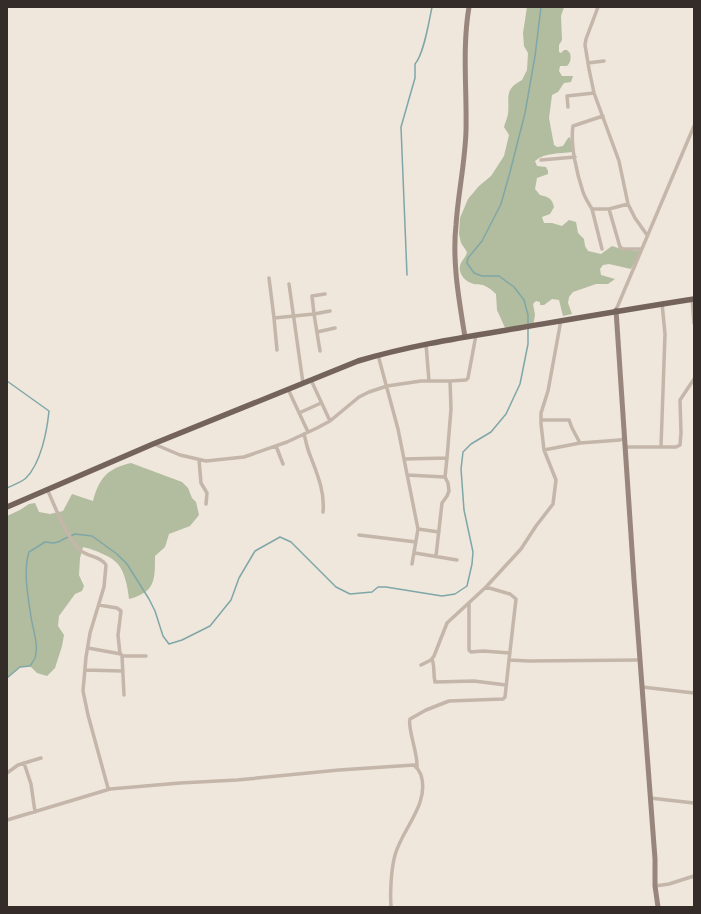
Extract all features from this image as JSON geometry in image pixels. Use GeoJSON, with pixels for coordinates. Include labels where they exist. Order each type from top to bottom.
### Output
{"type":"FeatureCollection","features":[{"type":"Feature","properties":{"kind":"main road"},"geometry":{"type":"LineString","coordinates":[[8,507],[153,444],[358,361],[426,344],[616,310],[693,299]]}},
{"type":"Feature","properties":{"kind":"street"},"geometry":{"type":"LineString","coordinates":[[465,337],[456,276],[455,233],[466,143],[467,107],[465,38],[469,7]]}},
{"type":"Feature","properties":{"kind":"street"},"geometry":{"type":"LineString","coordinates":[[598,7],[587,34],[585,45],[594,93],[619,161],[628,204],[635,218],[647,235]]}},
{"type":"Feature","properties":{"kind":"street"},"geometry":{"type":"LineString","coordinates":[[588,63],[604,60]]}},
{"type":"Feature","properties":{"kind":"street"},"geometry":{"type":"LineString","coordinates":[[568,108],[567,96],[594,93]]}},
{"type":"Feature","properties":{"kind":"street"},"geometry":{"type":"LineString","coordinates":[[602,116],[573,126],[572,141],[584,194],[592,209],[602,249]]}},
{"type":"Feature","properties":{"kind":"street"},"geometry":{"type":"LineString","coordinates":[[658,907],[616,310],[694,126]]}},
{"type":"Feature","properties":{"kind":"street"},"geometry":{"type":"LineString","coordinates":[[541,160],[575,158]]}},
{"type":"Feature","properties":{"kind":"street"},"geometry":{"type":"LineString","coordinates":[[592,209],[609,209],[628,204]]}},
{"type":"Feature","properties":{"kind":"street"},"geometry":{"type":"LineString","coordinates":[[609,209],[620,247],[623,249],[641,249]]}},
{"type":"Feature","properties":{"kind":"street"},"geometry":{"type":"LineString","coordinates":[[269,278],[277,350]]}},
{"type":"Feature","properties":{"kind":"street"},"geometry":{"type":"LineString","coordinates":[[289,284],[303,383]]}},
{"type":"Feature","properties":{"kind":"street"},"geometry":{"type":"LineString","coordinates":[[320,351],[312,296],[325,294]]}},
{"type":"Feature","properties":{"kind":"street"},"geometry":{"type":"LineString","coordinates":[[693,299],[694,323]]}},
{"type":"Feature","properties":{"kind":"street"},"geometry":{"type":"LineString","coordinates":[[661,447],[665,334],[662,303]]}},
{"type":"Feature","properties":{"kind":"street"},"geometry":{"type":"LineString","coordinates":[[274,318],[293,317],[330,311]]}},
{"type":"Feature","properties":{"kind":"street"},"geometry":{"type":"LineString","coordinates":[[421,665],[432,659],[434,656],[447,623],[486,587],[521,549],[553,504],[556,480],[544,450],[541,413],[548,391],[561,320]]}},
{"type":"Feature","properties":{"kind":"street"},"geometry":{"type":"LineString","coordinates":[[317,332],[335,328]]}},
{"type":"Feature","properties":{"kind":"street"},"geometry":{"type":"LineString","coordinates":[[153,444],[180,455],[199,460],[244,457],[276,446],[330,421],[359,397],[369,392],[387,386],[429,381],[466,380],[468,378],[476,335]]}},
{"type":"Feature","properties":{"kind":"street"},"geometry":{"type":"LineString","coordinates":[[426,344],[429,381]]}},
{"type":"Feature","properties":{"kind":"street"},"geometry":{"type":"LineString","coordinates":[[378,355],[387,386],[404,459],[418,529],[412,564]]}},
{"type":"Feature","properties":{"kind":"street"},"geometry":{"type":"LineString","coordinates":[[625,447],[676,448],[680,445],[680,400],[694,379]]}},
{"type":"Feature","properties":{"kind":"street"},"geometry":{"type":"LineString","coordinates":[[311,380],[330,421]]}},
{"type":"Feature","properties":{"kind":"street"},"geometry":{"type":"LineString","coordinates":[[436,556],[442,502],[449,491],[448,483],[445,477],[448,458],[451,409],[450,381]]}},
{"type":"Feature","properties":{"kind":"street"},"geometry":{"type":"LineString","coordinates":[[288,389],[306,433],[308,448],[320,482],[324,498],[323,512]]}},
{"type":"Feature","properties":{"kind":"street"},"geometry":{"type":"LineString","coordinates":[[299,413],[321,403]]}},
{"type":"Feature","properties":{"kind":"street"},"geometry":{"type":"LineString","coordinates":[[541,420],[570,420],[572,428],[580,443]]}},
{"type":"Feature","properties":{"kind":"street"},"geometry":{"type":"LineString","coordinates":[[544,450],[580,443],[620,440],[625,438]]}},
{"type":"Feature","properties":{"kind":"street"},"geometry":{"type":"LineString","coordinates":[[276,446],[283,464]]}},
{"type":"Feature","properties":{"kind":"street"},"geometry":{"type":"LineString","coordinates":[[404,459],[448,458]]}},
{"type":"Feature","properties":{"kind":"street"},"geometry":{"type":"LineString","coordinates":[[199,460],[201,483],[207,493],[206,504]]}},
{"type":"Feature","properties":{"kind":"street"},"geometry":{"type":"LineString","coordinates":[[407,475],[445,477]]}},
{"type":"Feature","properties":{"kind":"street"},"geometry":{"type":"LineString","coordinates":[[47,489],[71,540],[81,551],[103,561],[106,565],[104,587],[90,633],[83,691],[85,705],[106,783],[110,790]]}},
{"type":"Feature","properties":{"kind":"street"},"geometry":{"type":"LineString","coordinates":[[418,529],[439,532]]}},
{"type":"Feature","properties":{"kind":"street"},"geometry":{"type":"LineString","coordinates":[[359,535],[416,542]]}},
{"type":"Feature","properties":{"kind":"street"},"geometry":{"type":"LineString","coordinates":[[415,553],[457,560]]}},
{"type":"Feature","properties":{"kind":"street"},"geometry":{"type":"LineString","coordinates":[[391,907],[395,855],[410,825],[422,792],[422,780],[417,767],[416,748],[409,722],[413,716],[449,701],[503,699],[505,697],[516,599],[510,594],[486,587]]}},
{"type":"Feature","properties":{"kind":"street"},"geometry":{"type":"LineString","coordinates":[[468,603],[470,651],[510,653]]}},
{"type":"Feature","properties":{"kind":"street"},"geometry":{"type":"LineString","coordinates":[[99,605],[117,608],[121,611],[118,636],[124,695]]}},
{"type":"Feature","properties":{"kind":"street"},"geometry":{"type":"LineString","coordinates":[[88,648],[121,655],[146,656]]}},
{"type":"Feature","properties":{"kind":"street"},"geometry":{"type":"LineString","coordinates":[[432,659],[435,669],[435,682],[474,681],[506,685]]}},
{"type":"Feature","properties":{"kind":"street"},"geometry":{"type":"LineString","coordinates":[[509,660],[640,660]]}},
{"type":"Feature","properties":{"kind":"street"},"geometry":{"type":"LineString","coordinates":[[85,670],[122,671]]}},
{"type":"Feature","properties":{"kind":"street"},"geometry":{"type":"LineString","coordinates":[[642,687],[694,693]]}},
{"type":"Feature","properties":{"kind":"street"},"geometry":{"type":"LineString","coordinates":[[7,773],[13,767],[41,758]]}},
{"type":"Feature","properties":{"kind":"street"},"geometry":{"type":"LineString","coordinates":[[24,763],[32,784],[35,812]]}},
{"type":"Feature","properties":{"kind":"street"},"geometry":{"type":"LineString","coordinates":[[7,820],[110,790],[339,770],[412,765],[417,767]]}},
{"type":"Feature","properties":{"kind":"street"},"geometry":{"type":"LineString","coordinates":[[650,798],[694,803]]}},
{"type":"Feature","properties":{"kind":"street"},"geometry":{"type":"LineString","coordinates":[[656,886],[669,884],[694,876]]}},
{"type":"Feature","properties":{"kind":"green space"},"geometry":{"type":"Polygon","coordinates":[[[527,7],[564,7],[561,16],[562,40],[559,45],[559,52],[561,53],[564,50],[567,50],[570,53],[571,58],[567,66],[560,66],[559,71],[562,76],[573,76],[571,82],[564,83],[558,92],[552,95],[549,118],[554,145],[557,147],[563,146],[570,137],[573,148],[572,152],[548,155],[535,161],[537,166],[546,167],[548,174],[537,178],[535,189],[540,195],[551,200],[554,207],[550,214],[542,217],[544,223],[552,223],[562,226],[569,220],[576,222],[578,233],[584,239],[585,246],[588,251],[601,254],[612,246],[621,249],[641,251],[631,269],[609,264],[603,265],[600,269],[601,275],[615,279],[608,284],[596,284],[573,292],[569,297],[568,303],[572,314],[563,316],[559,300],[552,299],[544,305],[540,305],[540,302],[536,301],[533,304],[535,315],[533,326],[506,330],[497,310],[496,294],[485,286],[468,282],[460,272],[461,263],[467,252],[461,243],[459,234],[460,218],[468,199],[479,186],[491,176],[504,156],[509,135],[504,127],[508,114],[510,91],[512,87],[522,80],[527,70],[528,53],[524,46],[523,33],[527,7]]]}},
{"type":"Feature","properties":{"kind":"green space"},"geometry":{"type":"Polygon","coordinates":[[[131,463],[182,482],[188,488],[192,498],[196,502],[199,515],[190,526],[169,534],[165,547],[155,556],[154,579],[149,589],[138,596],[129,599],[127,585],[120,566],[106,555],[83,547],[80,558],[79,575],[84,586],[82,591],[75,594],[59,616],[58,626],[64,635],[55,668],[47,676],[37,673],[30,666],[20,667],[7,678],[7,516],[29,504],[35,503],[39,512],[50,514],[63,511],[72,494],[93,501],[98,486],[110,471],[131,463]]]}},
{"type":"Feature","properties":{"kind":"waterway"},"geometry":{"type":"LineString","coordinates":[[407,275],[401,127],[415,78],[415,64],[424,45],[432,7]]}},
{"type":"Feature","properties":{"kind":"waterway"},"geometry":{"type":"LineString","coordinates":[[528,324],[528,315],[524,300],[514,287],[499,276],[482,276],[474,273],[467,263],[468,258],[482,241],[501,204],[525,113],[535,56],[541,7]]}},
{"type":"Feature","properties":{"kind":"waterway"},"geometry":{"type":"LineString","coordinates":[[7,678],[20,667],[30,666],[36,653],[36,643],[27,584],[26,568],[29,552],[45,542],[58,542],[75,534],[92,536],[117,554],[127,564],[149,599],[155,611],[163,636],[169,644],[182,640],[210,626],[231,600],[239,578],[255,551],[280,537],[291,542],[336,587],[350,594],[372,592],[378,587],[386,587],[442,596],[455,594],[467,586],[473,552],[464,510],[461,469],[463,452],[471,444],[491,432],[506,414],[520,384],[528,344],[528,328]]}},
{"type":"Feature","properties":{"kind":"waterway"},"geometry":{"type":"LineString","coordinates":[[7,381],[49,411],[45,437],[36,464],[26,478],[7,488]]}}]}
